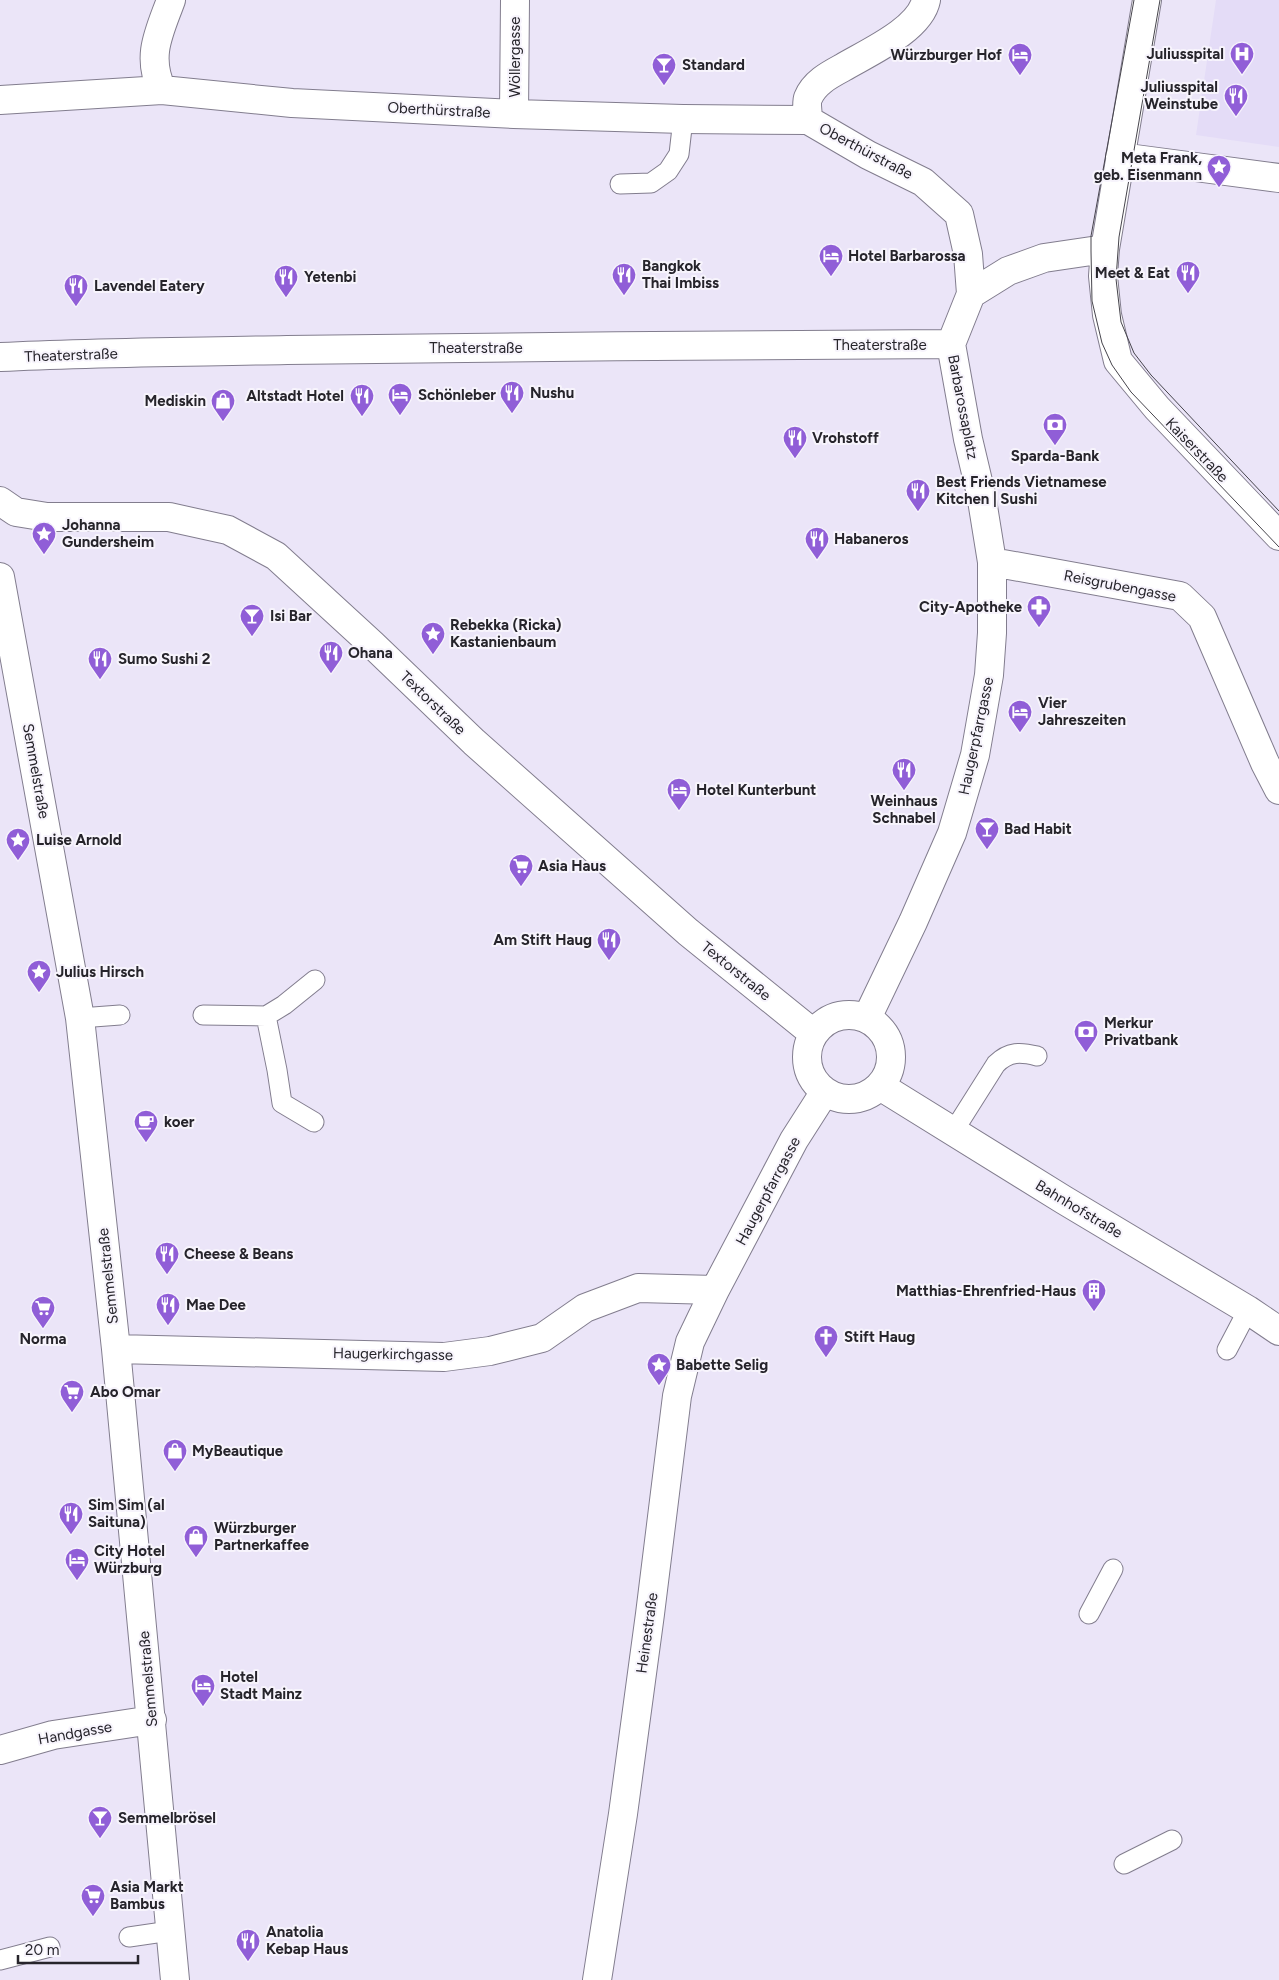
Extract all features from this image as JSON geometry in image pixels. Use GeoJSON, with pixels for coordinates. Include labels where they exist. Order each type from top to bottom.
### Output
{"type":"FeatureCollection","features":[{"type":"Feature","properties":{"kind":"street"},"geometry":{"type":"LineString","coordinates":[[162,90],[155,72],[154,50],[171,0]]}},
{"type":"Feature","properties":{"kind":"street","name":"Wöllergasse"},"geometry":{"type":"LineString","coordinates":[[514,114],[515,0]]}},
{"type":"Feature","properties":{"kind":"street"},"geometry":{"type":"LineString","coordinates":[[808,120],[808,98],[820,81],[903,32],[917,19],[925,6],[926,0]]}},
{"type":"Feature","properties":{"kind":"street"},"geometry":{"type":"LineString","coordinates":[[971,294],[1008,272],[1044,258],[1105,249],[1147,0]]}},
{"type":"Feature","properties":{"kind":"street","name":"Oberthürstraße"},"geometry":{"type":"LineString","coordinates":[[0,100],[162,90],[292,103],[514,114],[683,119],[808,120],[868,155],[923,182]]}},
{"type":"Feature","properties":{"kind":"street"},"geometry":{"type":"LineString","coordinates":[[1120,157],[1279,178]]}},
{"type":"Feature","properties":{"kind":"street","name":"Barbarossaplatz"},"geometry":{"type":"LineString","coordinates":[[923,182],[959,214],[968,254],[971,294],[951,344],[968,439],[981,494]]}},
{"type":"Feature","properties":{"kind":"street","name":"Kaiserstraße"},"geometry":{"type":"LineString","coordinates":[[1105,249],[1103,276],[1107,315],[1118,361],[1158,408],[1279,536]]}},
{"type":"Feature","properties":{"kind":"street","name":"Theaterstraße"},"geometry":{"type":"LineString","coordinates":[[0,357],[62,354],[463,348],[951,344]]}},
{"type":"Feature","properties":{"kind":"street","name":"Haugerpfarrgasse"},"geometry":{"type":"LineString","coordinates":[[867,1018],[936,872],[965,795],[977,745],[989,675],[992,633],[992,562],[981,494]]}},
{"type":"Feature","properties":{"kind":"street","name":"Textorstraße"},"geometry":{"type":"LineString","coordinates":[[0,500],[16,512],[48,517],[169,517],[228,530],[276,556],[481,749],[688,932],[813,1033]]}},
{"type":"Feature","properties":{"kind":"street","name":"Reisgrubengasse"},"geometry":{"type":"LineString","coordinates":[[992,562],[1180,596],[1202,617],[1265,763],[1279,790]]}},
{"type":"Feature","properties":{"kind":"street","name":"Semmelstraße"},"geometry":{"type":"LineString","coordinates":[[0,577],[80,1018],[116,1350],[175,1980]]}},
{"type":"Feature","properties":{"kind":"street"},"geometry":{"type":"LineString","coordinates":[[852,1014],[867,1018],[878,1026],[886,1036],[891,1062],[888,1075],[880,1086],[870,1094],[859,1098],[848,1100],[835,1098],[824,1093],[808,1071],[806,1058],[808,1045],[813,1033],[824,1022],[837,1016],[852,1014]]}},
{"type":"Feature","properties":{"kind":"street","name":"Bahnhofstraße"},"geometry":{"type":"LineString","coordinates":[[880,1086],[1064,1200],[1248,1310],[1279,1332]]}},
{"type":"Feature","properties":{"kind":"street","name":"Haugerpfarrgasse"},"geometry":{"type":"LineString","coordinates":[[714,1290],[794,1140],[824,1093]]}},
{"type":"Feature","properties":{"kind":"street","name":"Haugerkirchgasse"},"geometry":{"type":"LineString","coordinates":[[116,1350],[444,1357],[490,1351],[542,1338],[585,1308],[638,1288],[714,1290]]}},
{"type":"Feature","properties":{"kind":"street","name":"Heinestraße"},"geometry":{"type":"LineString","coordinates":[[597,1980],[623,1814],[650,1614],[676,1396],[690,1342],[714,1290]]}},
{"type":"Feature","properties":{"kind":"street","name":"Handgasse"},"geometry":{"type":"LineString","coordinates":[[0,1750],[53,1735],[152,1720]]}},
{"type":"Feature","properties":{"kind":"lane"},"geometry":{"type":"LineString","coordinates":[[620,184],[651,183],[668,171],[679,154],[683,119]]}},
{"type":"Feature","properties":{"kind":"lane"},"geometry":{"type":"LineString","coordinates":[[204,1015],[266,1016],[284,1005],[315,980]]}},
{"type":"Feature","properties":{"kind":"lane"},"geometry":{"type":"LineString","coordinates":[[80,1018],[120,1015]]}},
{"type":"Feature","properties":{"kind":"lane"},"geometry":{"type":"LineString","coordinates":[[266,1016],[282,1103],[314,1122]]}},
{"type":"Feature","properties":{"kind":"lane"},"geometry":{"type":"LineString","coordinates":[[953,1132],[996,1064],[1003,1057],[1013,1053],[1037,1056]]}},
{"type":"Feature","properties":{"kind":"lane"},"geometry":{"type":"LineString","coordinates":[[1227,1350],[1248,1310]]}},
{"type":"Feature","properties":{"kind":"lane"},"geometry":{"type":"LineString","coordinates":[[1089,1614],[1113,1569]]}},
{"type":"Feature","properties":{"kind":"lane"},"geometry":{"type":"LineString","coordinates":[[1124,1864],[1172,1840]]}},
{"type":"Feature","properties":{"kind":"lane"},"geometry":{"type":"LineString","coordinates":[[129,1936],[170,1931]]}},
{"type":"Feature","properties":{"kind":"lane"},"geometry":{"type":"LineString","coordinates":[[0,1960],[50,1946]]}},
{"type":"Feature","properties":{"kind":"shaded area","name":"Juliusspital"},"geometry":{"type":"Polygon","coordinates":[[[1216,0],[1279,0],[1279,147],[1196,135],[1216,0]]]}},
{"type":"Feature","properties":{"kind":"tram line"},"geometry":{"type":"LineString","coordinates":[[1134,0],[1091,236],[1092,301],[1102,343],[1112,365],[1131,392],[1279,547]]}},
{"type":"Feature","properties":{"kind":"tram line"},"geometry":{"type":"LineString","coordinates":[[1160,0],[1119,237],[1116,279],[1121,322],[1134,353],[1151,375],[1279,511]]}},
{"type":"Feature","properties":{"kind":"place","name":"Juliusspital"},"geometry":{"type":"Point","coordinates":[1242,75]}},
{"type":"Feature","properties":{"kind":"place","name":"Würzburger Hof"},"geometry":{"type":"Point","coordinates":[1020,76]}},
{"type":"Feature","properties":{"kind":"place","name":"Standard"},"geometry":{"type":"Point","coordinates":[664,86]}},
{"type":"Feature","properties":{"kind":"place","name":"Juliusspital Weinstube"},"geometry":{"type":"Point","coordinates":[1236,117]}},
{"type":"Feature","properties":{"kind":"place","name":"Meta Frank, geb. Eisenmann"},"geometry":{"type":"Point","coordinates":[1219,188]}},
{"type":"Feature","properties":{"kind":"place","name":"Hotel Barbarossa"},"geometry":{"type":"Point","coordinates":[831,277]}},
{"type":"Feature","properties":{"kind":"place","name":"Meet & Eat"},"geometry":{"type":"Point","coordinates":[1188,294]}},
{"type":"Feature","properties":{"kind":"place","name":"Bangkok Thai Imbiss"},"geometry":{"type":"Point","coordinates":[624,296]}},
{"type":"Feature","properties":{"kind":"place","name":"Yetenbi"},"geometry":{"type":"Point","coordinates":[286,298]}},
{"type":"Feature","properties":{"kind":"place","name":"Lavendel Eatery"},"geometry":{"type":"Point","coordinates":[76,307]}},
{"type":"Feature","properties":{"kind":"place","name":"Nushu"},"geometry":{"type":"Point","coordinates":[512,414]}},
{"type":"Feature","properties":{"kind":"place","name":"Schönleber"},"geometry":{"type":"Point","coordinates":[400,416]}},
{"type":"Feature","properties":{"kind":"place","name":"Altstadt Hotel"},"geometry":{"type":"Point","coordinates":[362,417]}},
{"type":"Feature","properties":{"kind":"place","name":"Mediskin"},"geometry":{"type":"Point","coordinates":[223,422]}},
{"type":"Feature","properties":{"kind":"place","name":"Sparda-Bank"},"geometry":{"type":"Point","coordinates":[1055,446]}},
{"type":"Feature","properties":{"kind":"place","name":"Vrohstoff"},"geometry":{"type":"Point","coordinates":[795,459]}},
{"type":"Feature","properties":{"kind":"place","name":"Best Friends Vietnamese Kitchen | Sushi"},"geometry":{"type":"Point","coordinates":[918,512]}},
{"type":"Feature","properties":{"kind":"place","name":"Johanna Gundersheim"},"geometry":{"type":"Point","coordinates":[44,555]}},
{"type":"Feature","properties":{"kind":"place","name":"Habaneros"},"geometry":{"type":"Point","coordinates":[817,560]}},
{"type":"Feature","properties":{"kind":"place","name":"City-Apotheke"},"geometry":{"type":"Point","coordinates":[1039,628]}},
{"type":"Feature","properties":{"kind":"place","name":"Isi Bar"},"geometry":{"type":"Point","coordinates":[252,637]}},
{"type":"Feature","properties":{"kind":"place","name":"Rebekka (Ricka) Kastanienbaum"},"geometry":{"type":"Point","coordinates":[433,655]}},
{"type":"Feature","properties":{"kind":"place","name":"Ohana"},"geometry":{"type":"Point","coordinates":[331,674]}},
{"type":"Feature","properties":{"kind":"place","name":"Sumo Sushi 2"},"geometry":{"type":"Point","coordinates":[100,680]}},
{"type":"Feature","properties":{"kind":"place","name":"Vier Jahreszeiten"},"geometry":{"type":"Point","coordinates":[1020,733]}},
{"type":"Feature","properties":{"kind":"place","name":"Weinhaus Schnabel"},"geometry":{"type":"Point","coordinates":[904,791]}},
{"type":"Feature","properties":{"kind":"place","name":"Hotel Kunterbunt"},"geometry":{"type":"Point","coordinates":[679,811]}},
{"type":"Feature","properties":{"kind":"place","name":"Bad Habit"},"geometry":{"type":"Point","coordinates":[987,850]}},
{"type":"Feature","properties":{"kind":"place","name":"Luise Arnold"},"geometry":{"type":"Point","coordinates":[18,861]}},
{"type":"Feature","properties":{"kind":"place","name":"Asia Haus"},"geometry":{"type":"Point","coordinates":[521,887]}},
{"type":"Feature","properties":{"kind":"place","name":"Am Stift Haug"},"geometry":{"type":"Point","coordinates":[609,961]}},
{"type":"Feature","properties":{"kind":"place","name":"Julius Hirsch"},"geometry":{"type":"Point","coordinates":[39,993]}},
{"type":"Feature","properties":{"kind":"place","name":"Merkur Privatbank"},"geometry":{"type":"Point","coordinates":[1086,1053]}},
{"type":"Feature","properties":{"kind":"place","name":"koer"},"geometry":{"type":"Point","coordinates":[146,1143]}},
{"type":"Feature","properties":{"kind":"place","name":"Cheese & Beans"},"geometry":{"type":"Point","coordinates":[167,1275]}},
{"type":"Feature","properties":{"kind":"place","name":"Matthias-Ehrenfried-Haus"},"geometry":{"type":"Point","coordinates":[1094,1312]}},
{"type":"Feature","properties":{"kind":"place","name":"Mae Dee"},"geometry":{"type":"Point","coordinates":[168,1326]}},
{"type":"Feature","properties":{"kind":"place","name":"Norma"},"geometry":{"type":"Point","coordinates":[43,1329]}},
{"type":"Feature","properties":{"kind":"place","name":"Stift Haug"},"geometry":{"type":"Point","coordinates":[826,1358]}},
{"type":"Feature","properties":{"kind":"place","name":"Babette Selig"},"geometry":{"type":"Point","coordinates":[659,1386]}},
{"type":"Feature","properties":{"kind":"place","name":"Abo Omar"},"geometry":{"type":"Point","coordinates":[72,1413]}},
{"type":"Feature","properties":{"kind":"place","name":"MyBeautique"},"geometry":{"type":"Point","coordinates":[175,1472]}},
{"type":"Feature","properties":{"kind":"place","name":"Sim Sim (al Saituna)"},"geometry":{"type":"Point","coordinates":[71,1535]}},
{"type":"Feature","properties":{"kind":"place","name":"Würzburger Partnerkaffee"},"geometry":{"type":"Point","coordinates":[196,1558]}},
{"type":"Feature","properties":{"kind":"place","name":"City Hotel Würzburg"},"geometry":{"type":"Point","coordinates":[77,1581]}},
{"type":"Feature","properties":{"kind":"place","name":"Hotel Stadt Mainz"},"geometry":{"type":"Point","coordinates":[203,1707]}},
{"type":"Feature","properties":{"kind":"place","name":"Semmelbrösel"},"geometry":{"type":"Point","coordinates":[100,1839]}},
{"type":"Feature","properties":{"kind":"place","name":"Asia Markt Bambus"},"geometry":{"type":"Point","coordinates":[93,1917]}},
{"type":"Feature","properties":{"kind":"place","name":"Anatolia Kebap Haus"},"geometry":{"type":"Point","coordinates":[248,1962]}}]}
